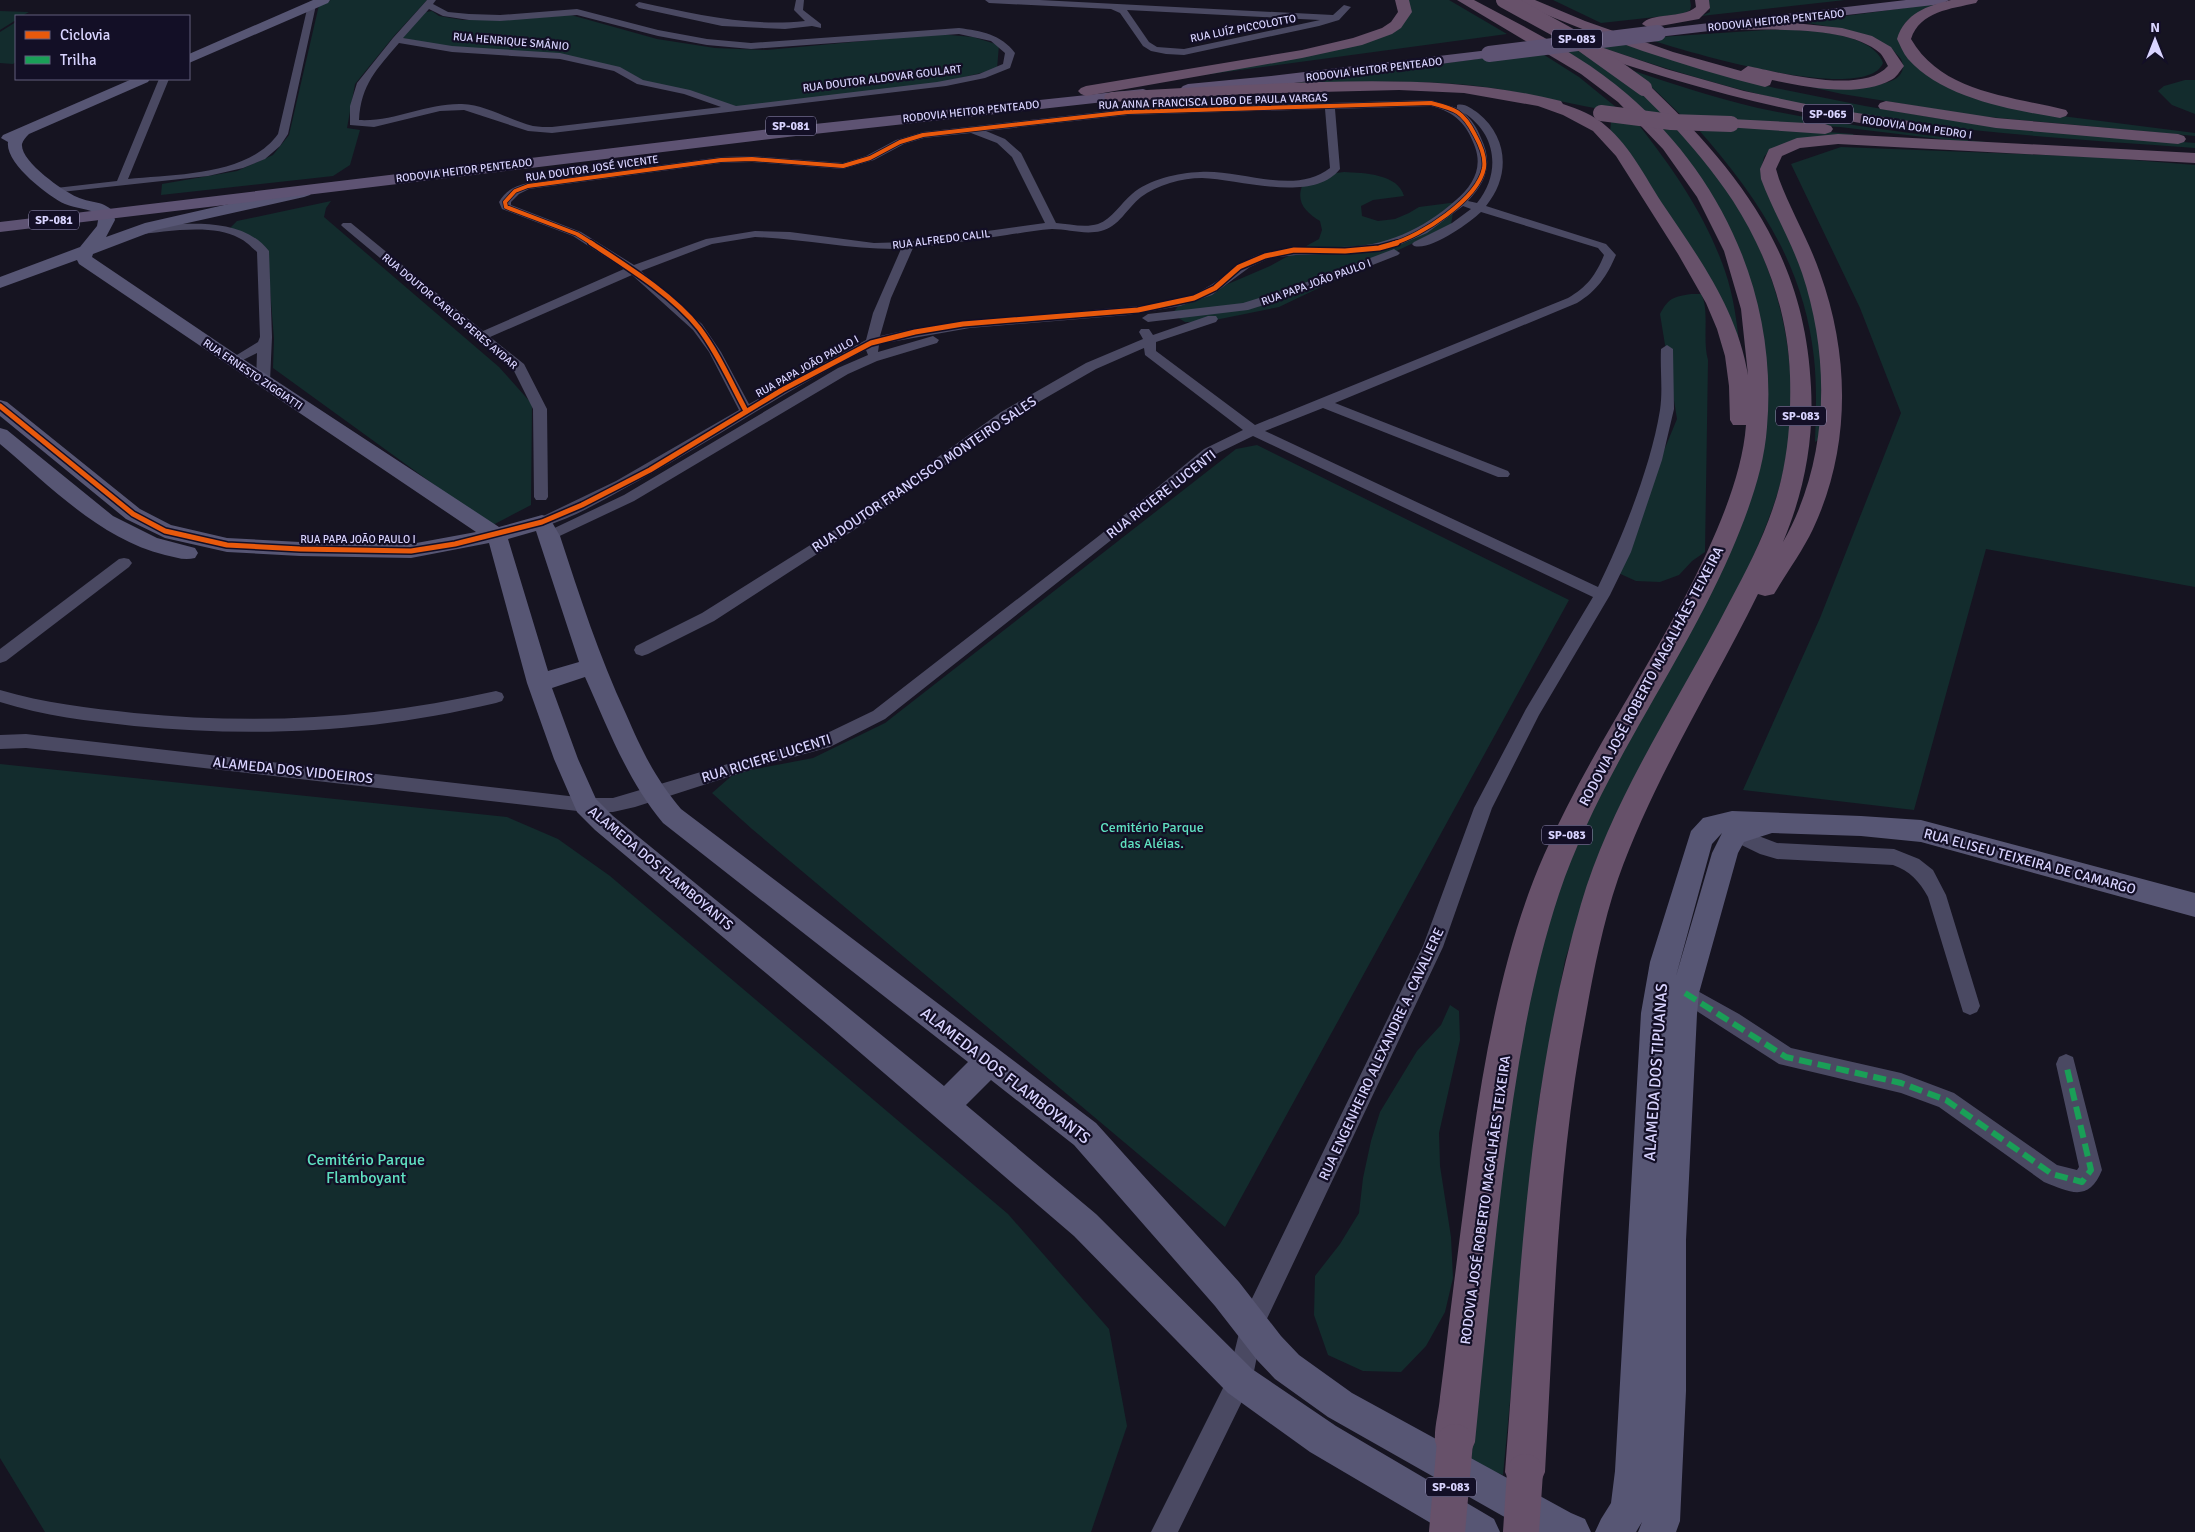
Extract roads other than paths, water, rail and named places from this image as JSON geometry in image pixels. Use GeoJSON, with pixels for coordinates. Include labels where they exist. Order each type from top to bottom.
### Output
{"type":"FeatureCollection","features":[{"type":"Feature","properties":{"kind":"highway"},"geometry":{"type":"LineString","coordinates":[[1086,91],[1357,42],[1374,37],[1396,25],[1404,12],[1402,0]]}},
{"type":"Feature","properties":{"kind":"highway","name":"RODOVIA JOSÉ ROBERTO MAGALHÃES TEIXEIRA"},"geometry":{"type":"LineString","coordinates":[[1446,1532],[1489,1154],[1502,1066],[1526,950],[1560,849],[1617,735],[1678,632],[1721,549],[1749,473],[1756,426],[1758,381],[1756,334],[1745,281],[1730,241],[1706,197],[1676,153],[1624,99],[1594,77],[1552,50],[1464,0]]}},
{"type":"Feature","properties":{"kind":"highway","name":"RODOVIA DOM PEDRO I"},"geometry":{"type":"LineString","coordinates":[[1478,0],[1537,28],[1636,65],[1718,90],[1786,106],[1862,120],[1953,132],[2195,153]]}},
{"type":"Feature","properties":{"kind":"highway","name":"SP-083"},"geometry":{"type":"LineString","coordinates":[[1504,0],[1593,49],[1644,88],[1673,115],[1715,164],[1747,207],[1767,243],[1782,277],[1797,338],[1801,397],[1799,439],[1795,468],[1779,524],[1749,587],[1657,761],[1614,852],[1597,898],[1585,942],[1563,1048],[1553,1121],[1544,1216],[1521,1532]]}},
{"type":"Feature","properties":{"kind":"highway","name":"RODOVIA DOM PEDRO I"},"geometry":{"type":"LineString","coordinates":[[1523,0],[1580,24],[1697,64],[1754,80],[1853,101]]}},
{"type":"Feature","properties":{"kind":"highway"},"geometry":{"type":"LineString","coordinates":[[1543,0],[1636,43],[1746,71],[1820,83],[1860,84],[1874,81],[1894,72],[1896,66],[1890,54],[1884,48],[1858,36],[1833,30],[1788,25],[1714,27]]}},
{"type":"Feature","properties":{"kind":"highway"},"geometry":{"type":"LineString","coordinates":[[1649,27],[1694,16],[1703,8],[1702,0]]}},
{"type":"Feature","properties":{"kind":"highway"},"geometry":{"type":"LineString","coordinates":[[1971,0],[1931,10],[1913,20],[1905,32],[1904,39],[1912,55],[1942,78],[1981,94],[2029,108],[2195,132]]}},
{"type":"Feature","properties":{"kind":"highway"},"geometry":{"type":"LineString","coordinates":[[1112,97],[1246,89],[1399,85],[1464,88],[1601,113],[1671,122],[1842,130],[2011,148]]}},
{"type":"Feature","properties":{"kind":"highway"},"geometry":{"type":"LineString","coordinates":[[1536,100],[1582,118],[1598,128],[1610,139],[1702,275],[1725,321],[1738,368],[1741,409],[1740,434],[1733,481],[1709,571]]}},
{"type":"Feature","properties":{"kind":"highway","name":"RODOVIA DOM PEDRO I"},"geometry":{"type":"LineString","coordinates":[[1872,104],[1996,123],[2195,140]]}},
{"type":"Feature","properties":{"kind":"highway"},"geometry":{"type":"LineString","coordinates":[[1657,761],[1803,524],[1821,473],[1827,444],[1833,392],[1832,369],[1824,318],[1810,271],[1770,179],[1768,169],[1770,160],[1775,153],[1797,143],[1824,140],[1859,140],[2195,158]]}},
{"type":"Feature","properties":{"kind":"main road","name":"RODOVIA HEITOR PENTEADO"},"geometry":{"type":"LineString","coordinates":[[0,219],[103,211],[336,186],[796,131],[1271,81],[1649,27],[1882,0]]}},
{"type":"Feature","properties":{"kind":"main road","name":"RODOVIA HEITOR PENTEADO"},"geometry":{"type":"LineString","coordinates":[[0,227],[103,211],[1086,91],[1485,49],[1649,27],[1714,27],[1942,0]]}},
{"type":"Feature","properties":{"kind":"street"},"geometry":{"type":"LineString","coordinates":[[574,0],[577,12]]}},
{"type":"Feature","properties":{"kind":"street"},"geometry":{"type":"LineString","coordinates":[[800,0],[798,10],[802,15],[839,41]]}},
{"type":"Feature","properties":{"kind":"street"},"geometry":{"type":"LineString","coordinates":[[989,0],[1101,5],[1112,3],[1336,18],[1343,14],[1341,5]]}},
{"type":"Feature","properties":{"kind":"street"},"geometry":{"type":"LineString","coordinates":[[1091,0],[1092,3],[1101,5]]}},
{"type":"Feature","properties":{"kind":"street"},"geometry":{"type":"LineString","coordinates":[[190,59],[318,2]]}},
{"type":"Feature","properties":{"kind":"street"},"geometry":{"type":"LineString","coordinates":[[59,193],[121,183],[208,173],[239,166],[261,158],[276,144],[283,134],[318,2]]}},
{"type":"Feature","properties":{"kind":"street"},"geometry":{"type":"LineString","coordinates":[[396,40],[430,2]]}},
{"type":"Feature","properties":{"kind":"street","name":"RUA DOUTOR ALDOVAR GOULART"},"geometry":{"type":"LineString","coordinates":[[396,40],[362,83],[355,106],[354,123],[374,124],[440,108],[464,108],[482,111],[532,129],[552,130],[967,80],[1007,66],[1010,52],[1005,44],[994,38],[979,33],[958,31],[751,46],[707,42],[658,33],[577,12],[500,18],[469,17],[446,14],[430,2]]}},
{"type":"Feature","properties":{"kind":"street","name":"RUA LUÍZ PICCOLOTTO"},"geometry":{"type":"LineString","coordinates":[[1112,3],[1123,11],[1146,44],[1154,49],[1166,51],[1184,52],[1296,30],[1336,18]]}},
{"type":"Feature","properties":{"kind":"street"},"geometry":{"type":"LineString","coordinates":[[639,5],[722,23],[769,26],[814,23]]}},
{"type":"Feature","properties":{"kind":"street","name":"RUA HENRIQUE SMÂNIO"},"geometry":{"type":"LineString","coordinates":[[396,40],[452,49],[560,56],[617,69],[640,82],[687,92],[736,109]]}},
{"type":"Feature","properties":{"kind":"street"},"geometry":{"type":"LineString","coordinates":[[0,142],[141,80]]}},
{"type":"Feature","properties":{"kind":"street"},"geometry":{"type":"LineString","coordinates":[[121,183],[164,80]]}},
{"type":"Feature","properties":{"kind":"street","name":"RUA ANNA FRANCISCA LOBO DE PAULA VARGAS"},"geometry":{"type":"LineString","coordinates":[[922,135],[1128,112],[1431,103],[1452,108],[1462,114],[1469,123]]}},
{"type":"Feature","properties":{"kind":"street","name":"RUA PAPA JOÃO PAULO I"},"geometry":{"type":"LineString","coordinates":[[546,529],[582,506],[650,470],[782,390],[871,343],[915,332],[963,324],[1244,308],[1295,291],[1438,237],[1454,228],[1480,207],[1490,196],[1496,181],[1498,155],[1495,142],[1479,117],[1460,107],[1431,103]]}},
{"type":"Feature","properties":{"kind":"street","name":"RUA ALFREDO CALIL"},"geometry":{"type":"LineString","coordinates":[[483,336],[633,270],[710,241],[736,236],[790,235],[874,246],[908,245],[1052,226],[1080,229],[1099,228],[1109,224],[1137,195],[1157,184],[1181,178],[1201,175],[1289,184],[1307,183],[1324,178],[1335,169],[1330,107]]}},
{"type":"Feature","properties":{"kind":"street","name":"RUA PAPA JOÃO PAULO I"},"geometry":{"type":"LineString","coordinates":[[0,434],[106,520],[150,544],[190,554],[245,563],[304,566],[408,566],[546,529],[628,498],[843,371],[872,358],[926,341],[981,332],[1135,315],[1194,298],[1216,288],[1239,267],[1265,256],[1294,250],[1345,251],[1379,248],[1401,242],[1438,222],[1461,202],[1478,182],[1484,168],[1482,151],[1469,123]]}},
{"type":"Feature","properties":{"kind":"street"},"geometry":{"type":"LineString","coordinates":[[973,129],[1001,141],[1017,155],[1052,226]]}},
{"type":"Feature","properties":{"kind":"street"},"geometry":{"type":"LineString","coordinates":[[23,132],[7,150],[59,193],[103,211],[107,221],[104,229],[85,250]]}},
{"type":"Feature","properties":{"kind":"street","name":"RUA DOUTOR JOSÉ VICENTE"},"geometry":{"type":"LineString","coordinates":[[746,411],[715,352],[698,327],[633,270],[577,234],[506,207],[505,202],[508,196],[514,190],[528,186],[721,160],[752,159],[843,166],[870,158],[900,142],[922,135]]}},
{"type":"Feature","properties":{"kind":"street"},"geometry":{"type":"LineString","coordinates":[[0,283],[132,232],[170,221],[336,186]]}},
{"type":"Feature","properties":{"kind":"street"},"geometry":{"type":"LineString","coordinates":[[1461,202],[1480,207]]}},
{"type":"Feature","properties":{"kind":"street","name":"RUA RICIERE LUCENTI"},"geometry":{"type":"LineString","coordinates":[[586,805],[613,805],[635,800],[824,742],[879,715],[1105,538],[1210,452],[1253,431],[1538,316],[1578,298],[1592,287],[1604,273],[1610,255],[1602,246],[1480,207]]}},
{"type":"Feature","properties":{"kind":"street"},"geometry":{"type":"LineString","coordinates":[[221,209],[218,220],[222,229]]}},
{"type":"Feature","properties":{"kind":"street","name":"RUA DOUTOR CARLOS PERES AYDAR"},"geometry":{"type":"LineString","coordinates":[[347,225],[519,367],[540,409],[541,497]]}},
{"type":"Feature","properties":{"kind":"street"},"geometry":{"type":"LineString","coordinates":[[132,232],[178,228],[222,229],[241,234],[263,251],[266,337],[264,344],[263,381]]}},
{"type":"Feature","properties":{"kind":"street"},"geometry":{"type":"LineString","coordinates":[[872,358],[871,343],[878,319],[908,245]]}},
{"type":"Feature","properties":{"kind":"street","name":"RUA ERNESTO ZIGGIATTI"},"geometry":{"type":"LineString","coordinates":[[85,250],[82,256],[84,260],[499,543]]}},
{"type":"Feature","properties":{"kind":"street","name":"RUA DOUTOR FRANCISCO MONTEIRO SALES"},"geometry":{"type":"LineString","coordinates":[[642,650],[708,617],[852,525],[1006,415],[1091,366],[1150,340],[1244,308]]}},
{"type":"Feature","properties":{"kind":"street"},"geometry":{"type":"LineString","coordinates":[[1135,315],[1150,340],[1150,352],[1253,431],[1602,595],[1623,552],[1655,460],[1667,409],[1667,349]]}},
{"type":"Feature","properties":{"kind":"street"},"geometry":{"type":"LineString","coordinates":[[233,361],[264,344]]}},
{"type":"Feature","properties":{"kind":"street"},"geometry":{"type":"LineString","coordinates":[[1323,402],[1503,474]]}},
{"type":"Feature","properties":{"kind":"street","name":"RUA PAPA JOÃO PAULO I"},"geometry":{"type":"LineString","coordinates":[[0,406],[133,514],[165,531],[227,545],[356,550],[411,551],[499,543]]}},
{"type":"Feature","properties":{"kind":"street","name":"ALAMEDA DOS FLAMBOYANTS"},"geometry":{"type":"LineString","coordinates":[[546,529],[592,666],[637,766],[653,793],[672,816],[1085,1134],[1221,1286],[1287,1367],[1340,1405],[1569,1531]]}},
{"type":"Feature","properties":{"kind":"street","name":"ALAMEDA DOS FLAMBOYANTS"},"geometry":{"type":"LineString","coordinates":[[499,543],[539,683],[566,759],[586,805],[623,839],[1086,1225],[1240,1381],[1324,1439],[1481,1532]]}},
{"type":"Feature","properties":{"kind":"street"},"geometry":{"type":"LineString","coordinates":[[0,657],[124,563]]}},
{"type":"Feature","properties":{"kind":"street","name":"RUA ENGENHEIRO ALEXANDRE A. CAVALIERE"},"geometry":{"type":"LineString","coordinates":[[1252,1325],[1433,947],[1483,808],[1532,713],[1602,595]]}},
{"type":"Feature","properties":{"kind":"street"},"geometry":{"type":"LineString","coordinates":[[539,683],[592,666]]}},
{"type":"Feature","properties":{"kind":"street"},"geometry":{"type":"LineString","coordinates":[[0,696],[93,715],[171,724],[250,728],[370,722],[454,708],[496,697]]}},
{"type":"Feature","properties":{"kind":"street","name":"ALAMEDA DOS VIDOEIROS"},"geometry":{"type":"LineString","coordinates":[[0,742],[26,741],[82,746],[586,805]]}},
{"type":"Feature","properties":{"kind":"street","name":"ALAMEDA DOS TIPUANAS"},"geometry":{"type":"LineString","coordinates":[[1692,918],[1700,839],[1712,825],[1732,821],[1773,823]]}},
{"type":"Feature","properties":{"kind":"street"},"geometry":{"type":"LineString","coordinates":[[1735,834],[1773,823]]}},
{"type":"Feature","properties":{"kind":"street","name":"RUA ELISEU TEIXEIRA DE CAMARGO"},"geometry":{"type":"LineString","coordinates":[[1773,823],[1861,826],[1921,831],[2195,904]]}},
{"type":"Feature","properties":{"kind":"street"},"geometry":{"type":"LineString","coordinates":[[1735,834],[1767,849],[1777,851],[1894,857],[1912,864],[1926,876],[1937,895],[1970,1006]]}},
{"type":"Feature","properties":{"kind":"street","name":"ALAMEDA DOS TIPUANAS"},"geometry":{"type":"LineString","coordinates":[[1657,1532],[1662,1521],[1653,1387],[1658,1216],[1656,1013],[1673,987],[1664,962],[1692,918],[1735,834]]}},
{"type":"Feature","properties":{"kind":"street"},"geometry":{"type":"LineString","coordinates":[[1673,987],[1732,1021],[1786,1058],[1901,1083],[1946,1100],[2052,1174],[2082,1182],[2091,1170],[2066,1064]]}},
{"type":"Feature","properties":{"kind":"street"},"geometry":{"type":"LineString","coordinates":[[945,1106],[990,1060]]}},
{"type":"Feature","properties":{"kind":"street"},"geometry":{"type":"LineString","coordinates":[[1164,1532],[1240,1381],[1252,1325]]}},
{"type":"Feature","properties":{"kind":"street","name":"ALAMEDA DOS TIPUANAS"},"geometry":{"type":"LineString","coordinates":[[1614,1532],[1629,1509],[1653,1387]]}},
{"type":"Feature","properties":{"kind":"park label","name":"Cemitério Parque das Aléias."},"geometry":{"type":"Point","coordinates":[1152,836]}},
{"type":"Feature","properties":{"kind":"park label","name":"Cemitério Parque Flamboyant"},"geometry":{"type":"Point","coordinates":[366,1168]}}]}
